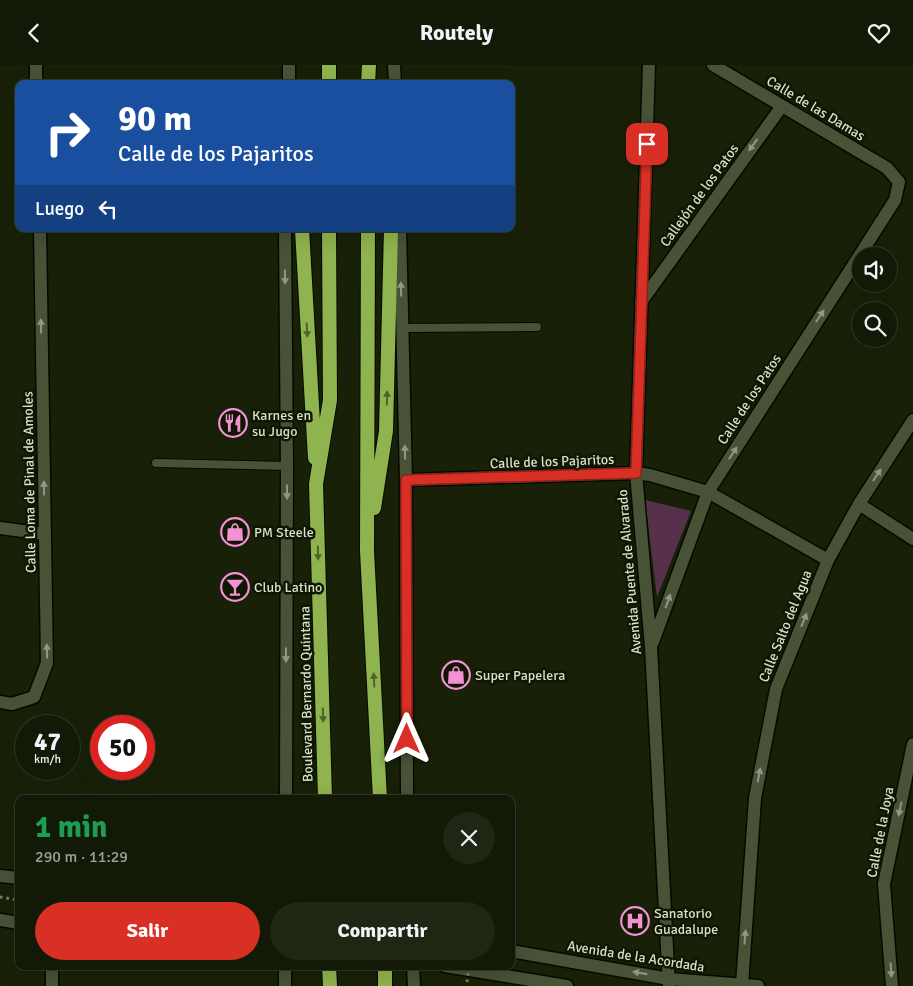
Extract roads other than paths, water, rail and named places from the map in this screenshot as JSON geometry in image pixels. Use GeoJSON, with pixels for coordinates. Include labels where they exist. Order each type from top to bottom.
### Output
{"type":"FeatureCollection","features":[{"type":"Feature","properties":{"kind":"highway"},"geometry":{"type":"LineString","coordinates":[[329,65],[329,80]]}},
{"type":"Feature","properties":{"kind":"highway"},"geometry":{"type":"LineString","coordinates":[[368,65],[368,80]]}},
{"type":"Feature","properties":{"kind":"highway"},"geometry":{"type":"LineString","coordinates":[[302,232],[316,484]]}},
{"type":"Feature","properties":{"kind":"highway","name":"Boulevard Bernardo Quintana"},"geometry":{"type":"LineString","coordinates":[[325,795],[316,484],[330,400],[329,232]]}},
{"type":"Feature","properties":{"kind":"highway"},"geometry":{"type":"LineString","coordinates":[[368,232],[367,551],[380,795]]}},
{"type":"Feature","properties":{"kind":"highway"},"geometry":{"type":"LineString","coordinates":[[367,551],[386,431],[391,232]]}},
{"type":"Feature","properties":{"kind":"highway"},"geometry":{"type":"LineString","coordinates":[[329,970],[330,986]]}},
{"type":"Feature","properties":{"kind":"highway"},"geometry":{"type":"LineString","coordinates":[[385,970],[385,986]]}},
{"type":"Feature","properties":{"kind":"street"},"geometry":{"type":"LineString","coordinates":[[36,65],[36,80]]}},
{"type":"Feature","properties":{"kind":"street"},"geometry":{"type":"LineString","coordinates":[[289,65],[289,80]]}},
{"type":"Feature","properties":{"kind":"street"},"geometry":{"type":"LineString","coordinates":[[394,65],[394,80]]}},
{"type":"Feature","properties":{"kind":"street","name":"Avenida Puente de Alvarado"},"geometry":{"type":"LineString","coordinates":[[650,65],[636,473],[651,647],[669,982]]}},
{"type":"Feature","properties":{"kind":"street","name":"Calle de las Damas"},"geometry":{"type":"LineString","coordinates":[[713,65],[887,168],[900,182]]}},
{"type":"Feature","properties":{"kind":"street","name":"Callejón de los Patos"},"geometry":{"type":"LineString","coordinates":[[641,302],[782,106]]}},
{"type":"Feature","properties":{"kind":"street","name":"Calle de los Patos"},"geometry":{"type":"LineString","coordinates":[[651,647],[708,492],[895,200],[900,182]]}},
{"type":"Feature","properties":{"kind":"street","name":"Calle Loma de Pinal de Amoles"},"geometry":{"type":"LineString","coordinates":[[0,702],[12,705],[34,697],[47,663],[40,232]]}},
{"type":"Feature","properties":{"kind":"street","name":"Boulevard Bernardo Quintana"},"geometry":{"type":"LineString","coordinates":[[285,232],[287,466],[286,795]]}},
{"type":"Feature","properties":{"kind":"street"},"geometry":{"type":"LineString","coordinates":[[400,232],[406,480],[407,795]]}},
{"type":"Feature","properties":{"kind":"street","name":"Calle Salto del Agua"},"geometry":{"type":"LineString","coordinates":[[742,985],[755,798],[776,689],[828,560],[859,504],[913,420]]}},
{"type":"Feature","properties":{"kind":"street","name":"Calle de los Pajaritos"},"geometry":{"type":"LineString","coordinates":[[406,480],[636,473],[708,492],[828,560]]}},
{"type":"Feature","properties":{"kind":"street"},"geometry":{"type":"LineString","coordinates":[[859,504],[913,539]]}},
{"type":"Feature","properties":{"kind":"street"},"geometry":{"type":"LineString","coordinates":[[0,528],[45,534]]}},
{"type":"Feature","properties":{"kind":"street","name":"Calle de la Joya"},"geometry":{"type":"LineString","coordinates":[[892,986],[884,884],[913,744]]}},
{"type":"Feature","properties":{"kind":"street"},"geometry":{"type":"LineString","coordinates":[[0,876],[15,878]]}},
{"type":"Feature","properties":{"kind":"street"},"geometry":{"type":"LineString","coordinates":[[0,920],[15,922]]}},
{"type":"Feature","properties":{"kind":"street","name":"Avenida de la Acordada"},"geometry":{"type":"LineString","coordinates":[[515,952],[669,982],[758,986]]}},
{"type":"Feature","properties":{"kind":"street"},"geometry":{"type":"LineString","coordinates":[[52,970],[52,986]]}},
{"type":"Feature","properties":{"kind":"street"},"geometry":{"type":"LineString","coordinates":[[285,970],[286,986]]}},
{"type":"Feature","properties":{"kind":"street"},"geometry":{"type":"LineString","coordinates":[[413,970],[414,986]]}},
{"type":"Feature","properties":{"kind":"street"},"geometry":{"type":"LineString","coordinates":[[469,970],[567,986]]}},
{"type":"Feature","properties":{"kind":"lane"},"geometry":{"type":"LineString","coordinates":[[402,328],[537,327]]}},
{"type":"Feature","properties":{"kind":"lane"},"geometry":{"type":"LineString","coordinates":[[156,463],[287,466]]}},
{"type":"Feature","properties":{"kind":"place","name":"Karnes en su Jugo"},"geometry":{"type":"Point","coordinates":[233,423]}},
{"type":"Feature","properties":{"kind":"place","name":"PM Steele"},"geometry":{"type":"Point","coordinates":[235,532]}},
{"type":"Feature","properties":{"kind":"place","name":"Club Latino"},"geometry":{"type":"Point","coordinates":[235,587]}},
{"type":"Feature","properties":{"kind":"place","name":"Super Papelera"},"geometry":{"type":"Point","coordinates":[456,675]}},
{"type":"Feature","properties":{"kind":"place","name":"Sanatorio Guadalupe"},"geometry":{"type":"Point","coordinates":[635,921]}}]}
